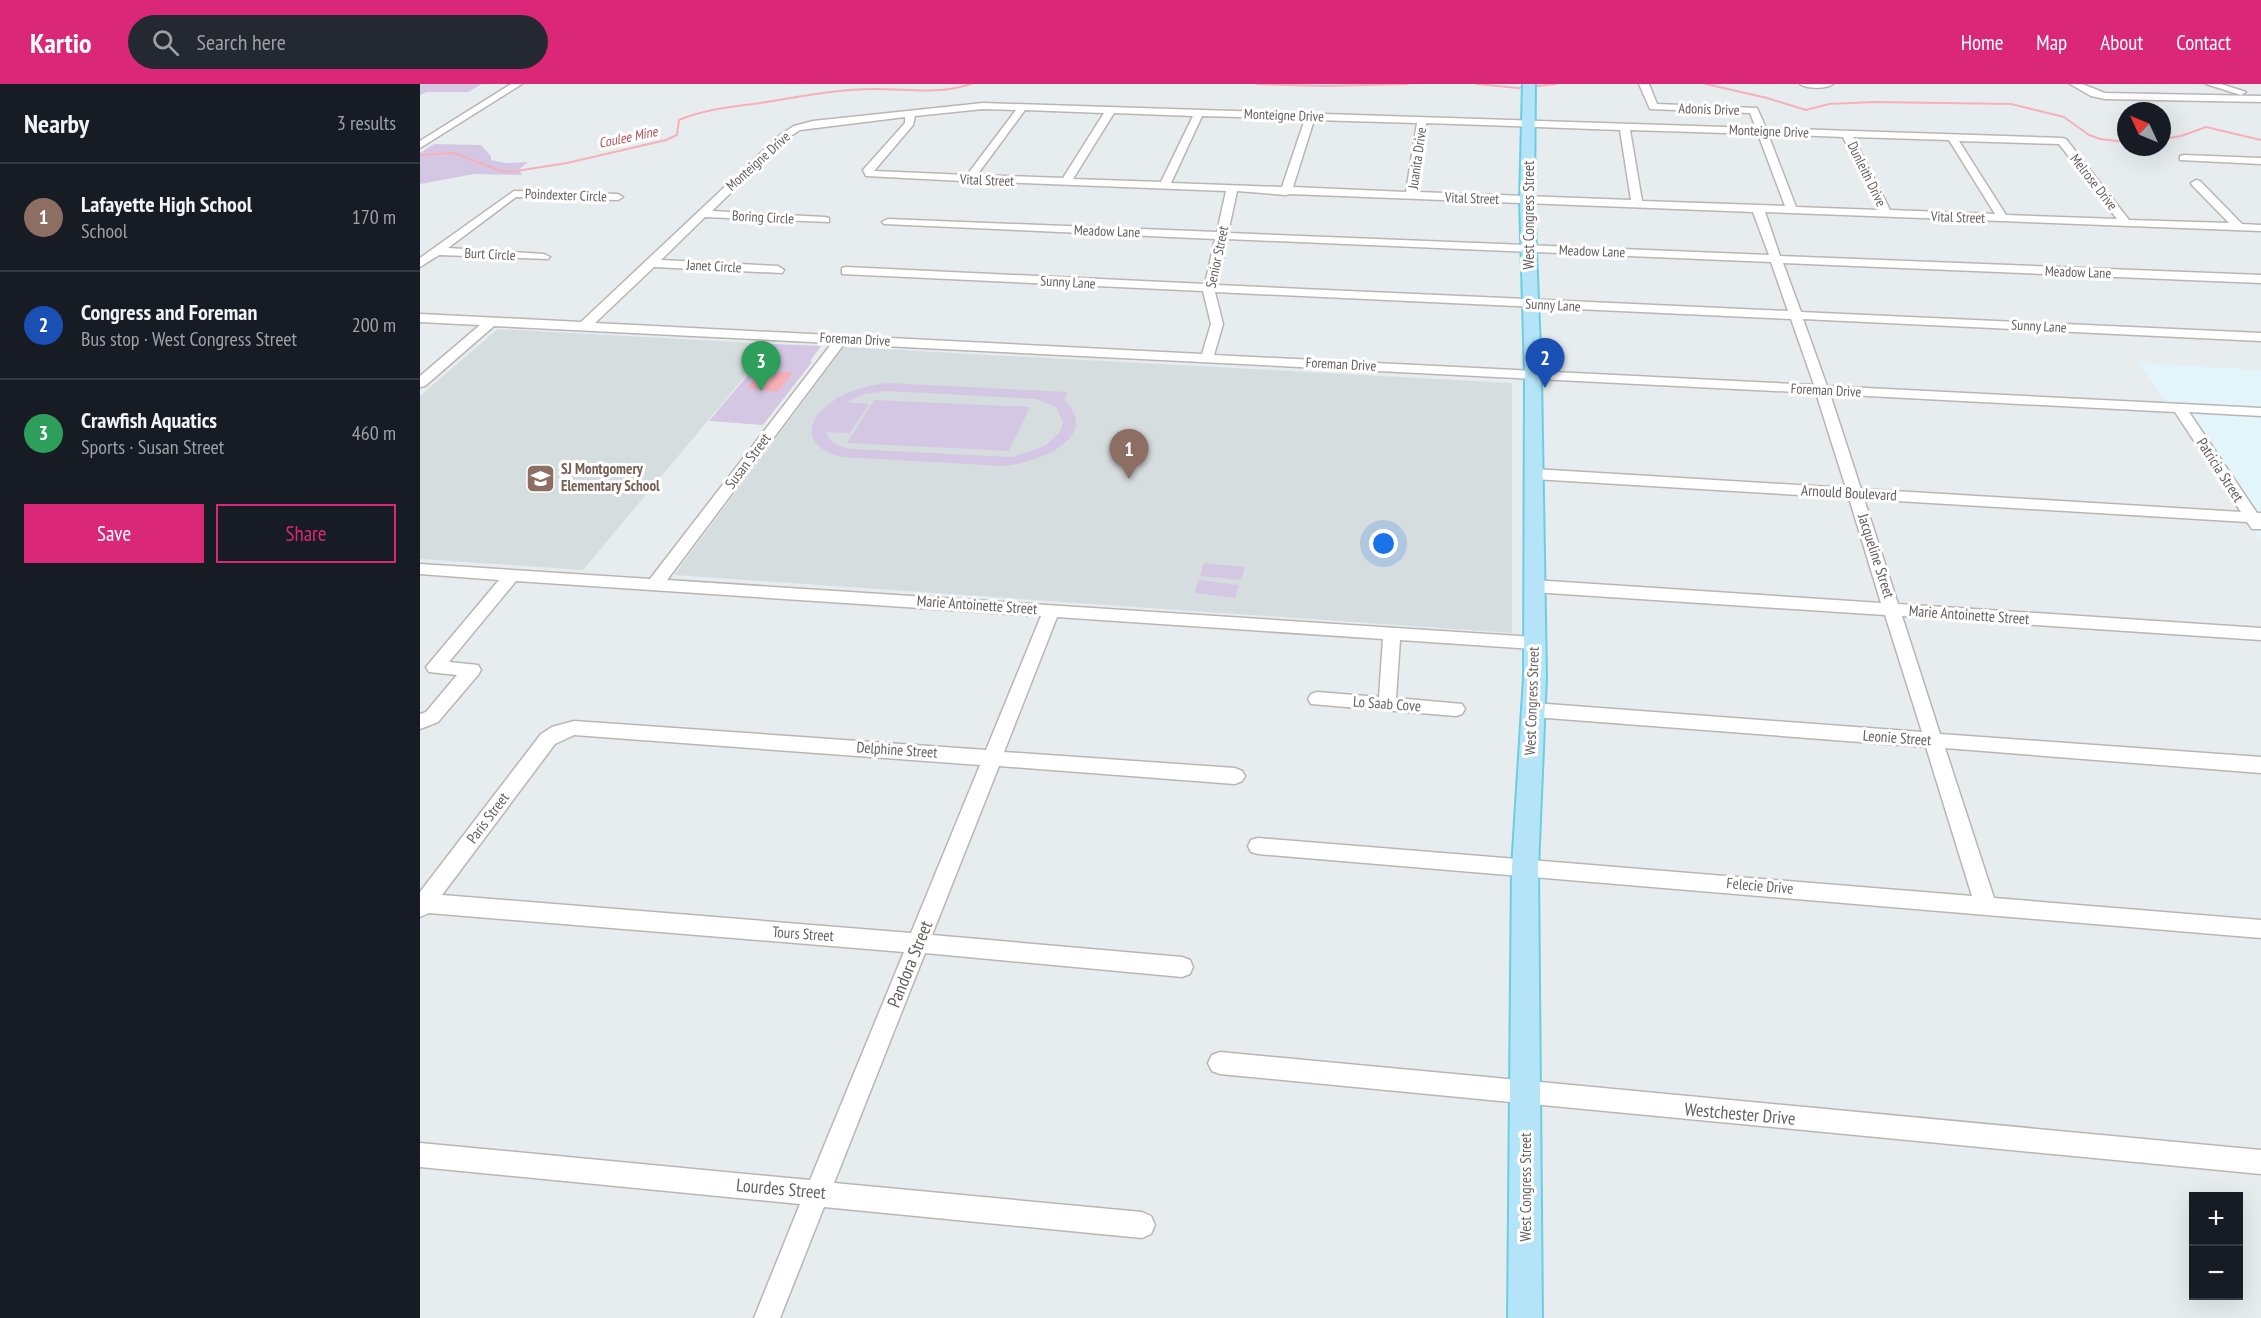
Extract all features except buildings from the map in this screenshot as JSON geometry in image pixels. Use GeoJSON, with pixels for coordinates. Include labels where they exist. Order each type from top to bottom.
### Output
{"type":"FeatureCollection","features":[{"type":"Feature","properties":{"kind":"main road","name":"West Congress Street"},"geometry":{"type":"LineString","coordinates":[[1525,1318],[1525,868],[1534,643],[1533,374],[1527,201],[1529,89]]}},
{"type":"Feature","properties":{"kind":"street"},"geometry":{"type":"LineString","coordinates":[[420,146],[517,84]]}},
{"type":"Feature","properties":{"kind":"street","name":"Adonis Drive"},"geometry":{"type":"LineString","coordinates":[[1644,84],[1653,107],[1754,110],[1792,211]]}},
{"type":"Feature","properties":{"kind":"street"},"geometry":{"type":"LineString","coordinates":[[1805,84],[1828,84]]}},
{"type":"Feature","properties":{"kind":"street"},"geometry":{"type":"LineString","coordinates":[[2075,84],[2094,94],[2105,96],[2261,98]]}},
{"type":"Feature","properties":{"kind":"street"},"geometry":{"type":"LineString","coordinates":[[2211,84],[2261,98]]}},
{"type":"Feature","properties":{"kind":"street","name":"Monteigne Drive"},"geometry":{"type":"LineString","coordinates":[[585,326],[701,214],[796,128],[808,124],[972,106],[1311,115],[2062,141]]}},
{"type":"Feature","properties":{"kind":"street"},"geometry":{"type":"LineString","coordinates":[[968,180],[1023,107]]}},
{"type":"Feature","properties":{"kind":"street"},"geometry":{"type":"LineString","coordinates":[[1065,183],[1111,110]]}},
{"type":"Feature","properties":{"kind":"street","name":"Vital Street"},"geometry":{"type":"LineString","coordinates":[[910,113],[910,123],[868,173],[876,176],[968,180],[2261,228]]}},
{"type":"Feature","properties":{"kind":"street"},"geometry":{"type":"LineString","coordinates":[[1164,187],[1199,113]]}},
{"type":"Feature","properties":{"kind":"street"},"geometry":{"type":"LineString","coordinates":[[1286,192],[1311,115]]}},
{"type":"Feature","properties":{"kind":"street","name":"Juanita Drive"},"geometry":{"type":"LineString","coordinates":[[1412,196],[1422,119]]}},
{"type":"Feature","properties":{"kind":"street"},"geometry":{"type":"LineString","coordinates":[[1624,126],[1637,205]]}},
{"type":"Feature","properties":{"kind":"street","name":"Dunleith Drive"},"geometry":{"type":"LineString","coordinates":[[1847,134],[1886,214]]}},
{"type":"Feature","properties":{"kind":"street"},"geometry":{"type":"LineString","coordinates":[[1952,137],[2003,218]]}},
{"type":"Feature","properties":{"kind":"street","name":"Melrose Drive"},"geometry":{"type":"LineString","coordinates":[[2062,141],[2126,223]]}},
{"type":"Feature","properties":{"kind":"street"},"geometry":{"type":"LineString","coordinates":[[2239,227],[2180,154],[2261,161]]}},
{"type":"Feature","properties":{"kind":"street","name":"Senior Street"},"geometry":{"type":"LineString","coordinates":[[1207,358],[1217,324],[1210,300],[1210,289],[1232,190]]}},
{"type":"Feature","properties":{"kind":"street","name":"Poindexter Circle"},"geometry":{"type":"LineString","coordinates":[[436,251],[513,194],[618,197]]}},
{"type":"Feature","properties":{"kind":"street","name":"Jacqueline Street"},"geometry":{"type":"LineString","coordinates":[[1758,210],[1822,390],[1986,906]]}},
{"type":"Feature","properties":{"kind":"street","name":"Boring Circle"},"geometry":{"type":"LineString","coordinates":[[701,214],[825,220]]}},
{"type":"Feature","properties":{"kind":"street","name":"Meadow Lane"},"geometry":{"type":"LineString","coordinates":[[888,222],[2261,279]]}},
{"type":"Feature","properties":{"kind":"street"},"geometry":{"type":"LineString","coordinates":[[420,263],[436,251]]}},
{"type":"Feature","properties":{"kind":"street","name":"Burt Circle"},"geometry":{"type":"LineString","coordinates":[[436,251],[544,257]]}},
{"type":"Feature","properties":{"kind":"street","name":"Janet Circle"},"geometry":{"type":"LineString","coordinates":[[650,263],[778,270]]}},
{"type":"Feature","properties":{"kind":"street","name":"Sunny Lane"},"geometry":{"type":"LineString","coordinates":[[846,271],[2261,337]]}},
{"type":"Feature","properties":{"kind":"street","name":"Foreman Drive"},"geometry":{"type":"LineString","coordinates":[[420,318],[2261,412]]}},
{"type":"Feature","properties":{"kind":"street"},"geometry":{"type":"LineString","coordinates":[[420,383],[492,321]]}},
{"type":"Feature","properties":{"kind":"street","name":"Susan Street"},"geometry":{"type":"LineString","coordinates":[[654,585],[842,338]]}},
{"type":"Feature","properties":{"kind":"street","name":"Patricia Street"},"geometry":{"type":"LineString","coordinates":[[2180,409],[2256,517]]}},
{"type":"Feature","properties":{"kind":"street","name":"Arnould Boulevard"},"geometry":{"type":"LineString","coordinates":[[1534,470],[2160,508],[2256,517]]}},
{"type":"Feature","properties":{"kind":"street","name":"Marie Antoinette Street"},"geometry":{"type":"LineString","coordinates":[[420,569],[1534,643]]}},
{"type":"Feature","properties":{"kind":"street"},"geometry":{"type":"LineString","coordinates":[[420,722],[432,717],[472,670],[435,667],[512,575]]}},
{"type":"Feature","properties":{"kind":"street","name":"Marie Antoinette Street"},"geometry":{"type":"LineString","coordinates":[[1533,585],[2261,634]]}},
{"type":"Feature","properties":{"kind":"street","name":"Pandora Street"},"geometry":{"type":"LineString","coordinates":[[768,1318],[1052,610]]}},
{"type":"Feature","properties":{"kind":"street"},"geometry":{"type":"LineString","coordinates":[[1386,704],[1392,633]]}},
{"type":"Feature","properties":{"kind":"street","name":"Lo Saab Cove"},"geometry":{"type":"LineString","coordinates":[[1317,699],[1456,709]]}},
{"type":"Feature","properties":{"kind":"street","name":"Leonie Street"},"geometry":{"type":"LineString","coordinates":[[1533,710],[2261,765]]}},
{"type":"Feature","properties":{"kind":"street","name":"Delphine Street"},"geometry":{"type":"LineString","coordinates":[[559,732],[574,728],[1235,776]]}},
{"type":"Feature","properties":{"kind":"street","name":"Paris Street"},"geometry":{"type":"LineString","coordinates":[[422,906],[548,740],[559,732]]}},
{"type":"Feature","properties":{"kind":"street","name":"Felecie Drive"},"geometry":{"type":"LineString","coordinates":[[1258,846],[2261,929]]}},
{"type":"Feature","properties":{"kind":"street","name":"Tours Street"},"geometry":{"type":"LineString","coordinates":[[422,906],[918,943],[1182,967]]}},
{"type":"Feature","properties":{"kind":"street","name":"Westchester Drive"},"geometry":{"type":"LineString","coordinates":[[1220,1063],[1526,1094],[2261,1162]]}},
{"type":"Feature","properties":{"kind":"street","name":"Lourdes Street"},"geometry":{"type":"LineString","coordinates":[[420,1155],[1142,1225]]}},
{"type":"Feature","properties":{"kind":"shaded area"},"geometry":{"type":"Polygon","coordinates":[[[420,84],[482,84],[468,92],[427,92],[420,95],[420,84]]]}},
{"type":"Feature","properties":{"kind":"shaded area"},"geometry":{"type":"Polygon","coordinates":[[[434,144],[481,145],[491,156],[491,160],[506,163],[528,162],[519,169],[522,175],[474,174],[420,184],[420,153],[434,144]]]}},
{"type":"Feature","properties":{"kind":"shaded area","name":"SJ Montgomery Elementary School"},"geometry":{"type":"Polygon","coordinates":[[[498,329],[772,344],[583,570],[420,559],[420,396],[498,329]]]}},
{"type":"Feature","properties":{"kind":"shaded area"},"geometry":{"type":"Polygon","coordinates":[[[774,344],[821,346],[810,361],[812,362],[763,425],[709,421],[774,344]]]}},
{"type":"Feature","properties":{"kind":"shaded area"},"geometry":{"type":"Polygon","coordinates":[[[844,347],[1512,383],[1512,633],[674,575],[844,347]]]}},
{"type":"Feature","properties":{"kind":"shaded area"},"geometry":{"type":"Polygon","coordinates":[[[2139,363],[2261,370],[2261,540],[2139,363]]]}},
{"type":"Feature","properties":{"kind":"shaded area"},"geometry":{"type":"Polygon","coordinates":[[[760,372],[793,372],[778,392],[747,388],[760,372]]]}},
{"type":"Feature","properties":{"kind":"shaded area"},"geometry":{"type":"Polygon","coordinates":[[[888,383],[1068,392],[1064,400],[1074,414],[1076,426],[1070,437],[1060,447],[1046,455],[1003,466],[842,457],[827,452],[817,445],[812,437],[812,428],[815,419],[831,402],[865,387],[888,383]],[[887,391],[864,394],[846,402],[869,404],[850,433],[826,432],[836,444],[852,449],[1012,457],[1045,446],[1060,432],[1063,422],[1056,407],[1036,399],[887,391]]]}},
{"type":"Feature","properties":{"kind":"shaded area"},"geometry":{"type":"Polygon","coordinates":[[[874,400],[1030,407],[1009,451],[847,443],[874,400]]]}},
{"type":"Feature","properties":{"kind":"shaded area"},"geometry":{"type":"Polygon","coordinates":[[[1204,563],[1245,567],[1241,580],[1200,576],[1204,563]]]}},
{"type":"Feature","properties":{"kind":"shaded area"},"geometry":{"type":"Polygon","coordinates":[[[1199,580],[1239,585],[1235,598],[1194,593],[1199,580]]]}},
{"type":"Feature","properties":{"kind":"waterway","name":"Coulee Mine"},"geometry":{"type":"LineString","coordinates":[[420,155],[454,153],[498,170],[510,172],[567,163],[666,140],[677,135],[679,120],[719,109],[846,90],[923,91],[971,84]]}},
{"type":"Feature","properties":{"kind":"waterway","name":"Coulee Mine"},"geometry":{"type":"LineString","coordinates":[[1257,84],[1324,86],[1408,84]]}},
{"type":"Feature","properties":{"kind":"waterway","name":"Coulee Mine"},"geometry":{"type":"LineString","coordinates":[[1477,84],[1518,88],[1556,84]]}},
{"type":"Feature","properties":{"kind":"waterway","name":"Coulee Mine"},"geometry":{"type":"LineString","coordinates":[[1706,84],[1767,98],[1806,110],[1829,104],[1874,102],[2011,104],[2064,117],[2089,135],[2117,141]]}},
{"type":"Feature","properties":{"kind":"waterway","name":"Coulee Mine"},"geometry":{"type":"LineString","coordinates":[[2171,138],[2206,127],[2261,140]]}},
{"type":"Feature","properties":{"kind":"place","name":"Congress and Foreman"},"geometry":{"type":"Point","coordinates":[1545,388]}},
{"type":"Feature","properties":{"kind":"place","name":"Crawfish Aquatics"},"geometry":{"type":"Point","coordinates":[761,391]}},
{"type":"Feature","properties":{"kind":"place","name":"SJ Montgomery Elementary School"},"geometry":{"type":"Point","coordinates":[540,478]}},
{"type":"Feature","properties":{"kind":"place","name":"Lafayette High School"},"geometry":{"type":"Point","coordinates":[1129,479]}}]}
